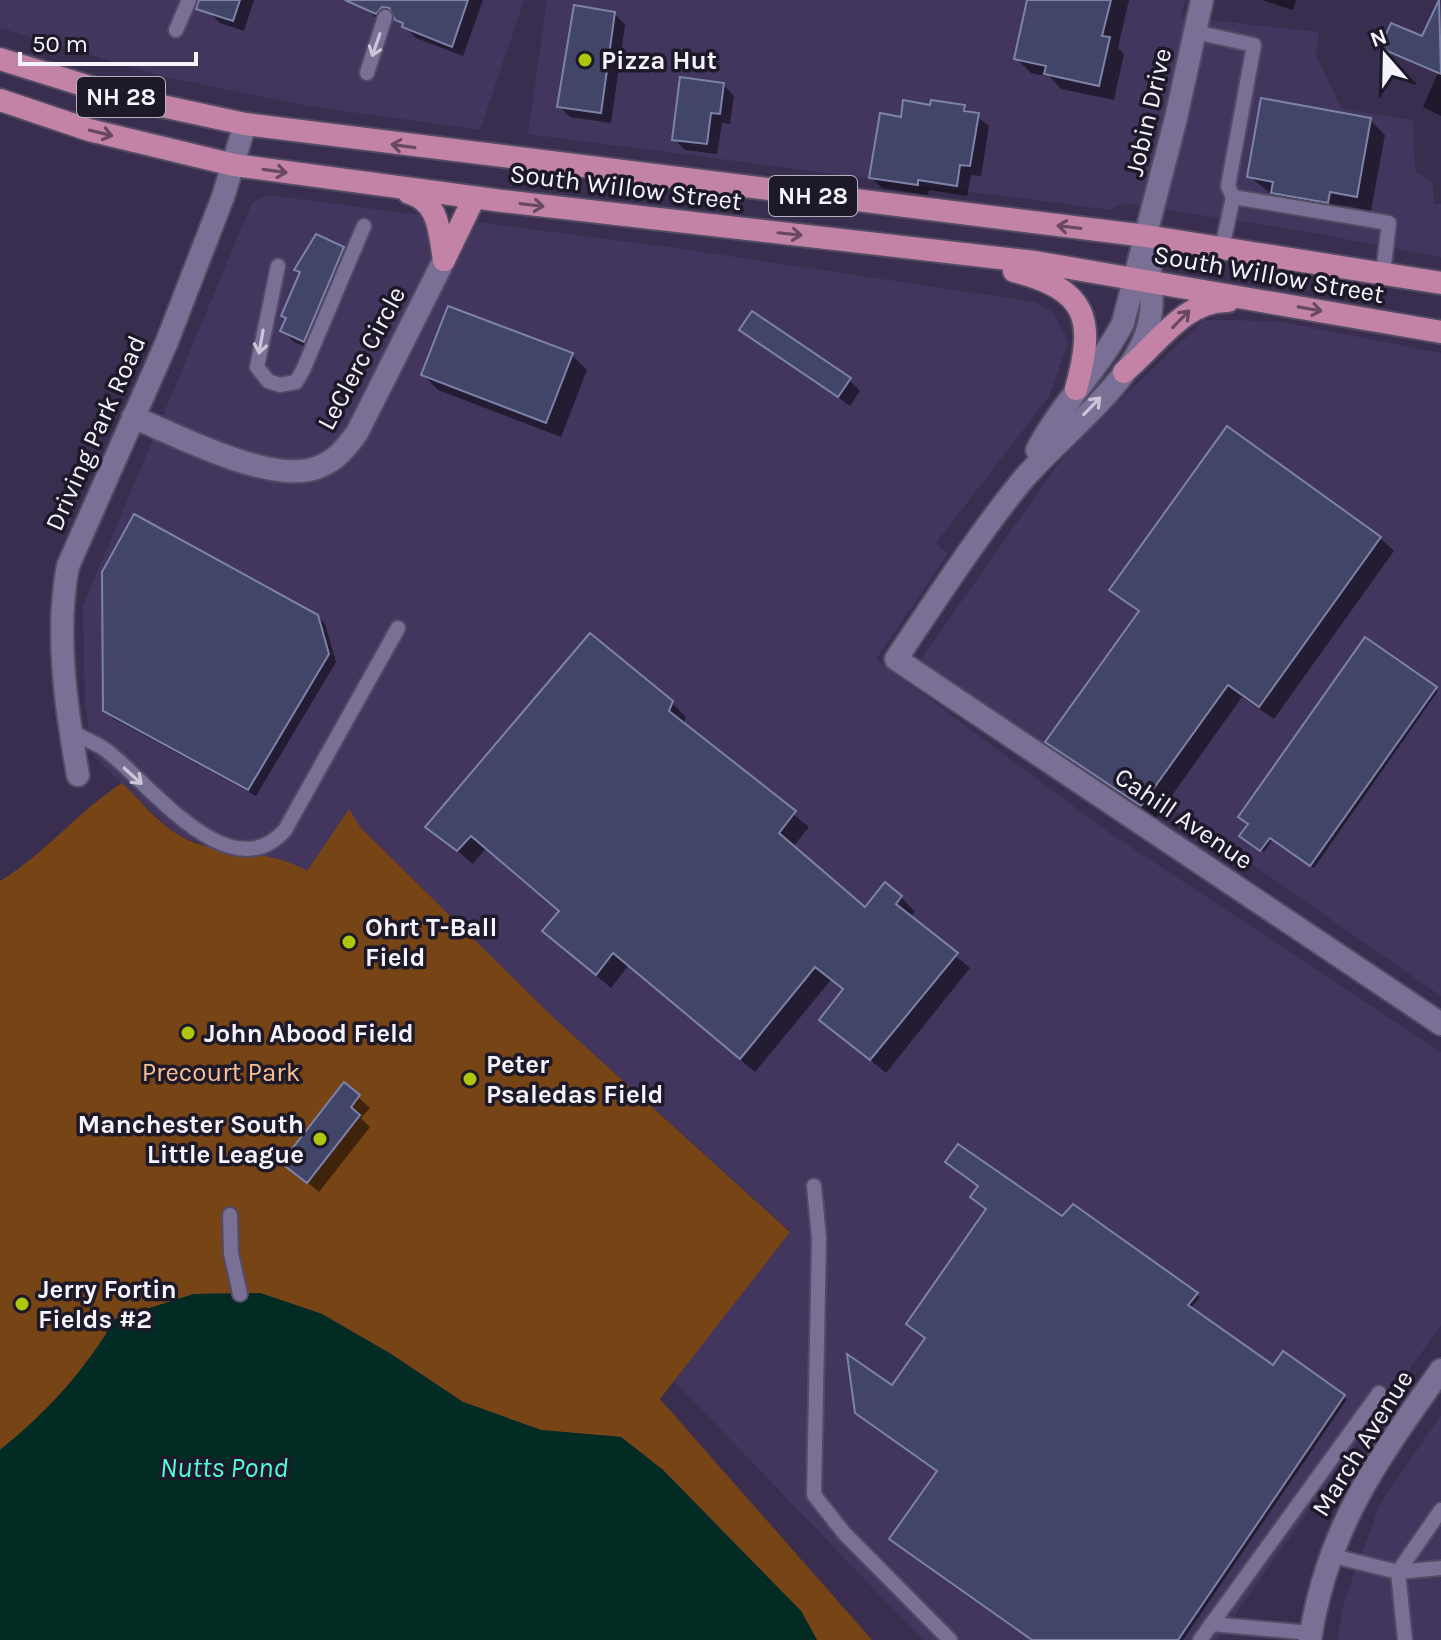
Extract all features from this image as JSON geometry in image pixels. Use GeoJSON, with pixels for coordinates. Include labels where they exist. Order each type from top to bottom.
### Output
{"type":"FeatureCollection","features":[{"type":"Feature","properties":{"kind":"main road","name":"South Willow Street"},"geometry":{"type":"LineString","coordinates":[[0,59],[125,98],[245,124],[1146,236],[1441,283]]}},
{"type":"Feature","properties":{"kind":"main road","name":"South Willow Street"},"geometry":{"type":"LineString","coordinates":[[0,100],[89,130],[234,165],[474,198],[935,251],[1142,280],[1441,332]]}},
{"type":"Feature","properties":{"kind":"main road"},"geometry":{"type":"LineString","coordinates":[[389,187],[429,202],[437,220],[444,260]]}},
{"type":"Feature","properties":{"kind":"main road"},"geometry":{"type":"LineString","coordinates":[[444,260],[474,198]]}},
{"type":"Feature","properties":{"kind":"main road"},"geometry":{"type":"LineString","coordinates":[[935,251],[1034,276],[1052,282],[1067,295],[1084,318],[1088,331],[1076,389]]}},
{"type":"Feature","properties":{"kind":"main road"},"geometry":{"type":"LineString","coordinates":[[1124,372],[1200,304],[1271,302]]}},
{"type":"Feature","properties":{"kind":"street","name":"Jobin Drive"},"geometry":{"type":"LineString","coordinates":[[1142,280],[1146,236],[1202,0]]}},
{"type":"Feature","properties":{"kind":"street","name":"Driving Park Road"},"geometry":{"type":"LineString","coordinates":[[78,775],[70,731],[63,612],[68,566],[163,352],[234,165],[245,124]]}},
{"type":"Feature","properties":{"kind":"street","name":"LeClerc Circle"},"geometry":{"type":"LineString","coordinates":[[133,417],[267,468],[293,472],[319,468],[341,454],[357,433],[444,260]]}},
{"type":"Feature","properties":{"kind":"street"},"geometry":{"type":"LineString","coordinates":[[1020,483],[1124,372],[1149,327],[1142,280]]}},
{"type":"Feature","properties":{"kind":"street"},"geometry":{"type":"LineString","coordinates":[[1020,483],[1043,439],[1076,389],[1111,346],[1142,280]]}},
{"type":"Feature","properties":{"kind":"street","name":"Cahill Avenue"},"geometry":{"type":"LineString","coordinates":[[1020,483],[896,659],[1441,1024]]}},
{"type":"Feature","properties":{"kind":"street","name":"March Avenue"},"geometry":{"type":"LineString","coordinates":[[1310,1636],[1317,1592],[1329,1555],[1359,1491],[1441,1370]]}},
{"type":"Feature","properties":{"kind":"lane"},"geometry":{"type":"LineString","coordinates":[[176,30],[189,0]]}},
{"type":"Feature","properties":{"kind":"lane"},"geometry":{"type":"LineString","coordinates":[[367,73],[385,17]]}},
{"type":"Feature","properties":{"kind":"lane"},"geometry":{"type":"LineString","coordinates":[[1195,32],[1254,45],[1228,186],[1233,197],[1222,248]]}},
{"type":"Feature","properties":{"kind":"lane"},"geometry":{"type":"LineString","coordinates":[[1233,197],[1389,223],[1383,273]]}},
{"type":"Feature","properties":{"kind":"lane"},"geometry":{"type":"LineString","coordinates":[[278,266],[257,367],[268,381],[287,385],[296,382],[303,370],[364,226]]}},
{"type":"Feature","properties":{"kind":"lane"},"geometry":{"type":"LineString","coordinates":[[70,731],[104,749],[201,834],[254,848],[275,841],[285,830],[398,628]]}},
{"type":"Feature","properties":{"kind":"lane"},"geometry":{"type":"LineString","coordinates":[[814,1186],[819,1238],[814,1495],[844,1533],[950,1640]]}},
{"type":"Feature","properties":{"kind":"lane"},"geometry":{"type":"LineString","coordinates":[[230,1215],[231,1253],[240,1294]]}},
{"type":"Feature","properties":{"kind":"lane"},"geometry":{"type":"LineString","coordinates":[[1200,1640],[1379,1393]]}},
{"type":"Feature","properties":{"kind":"lane"},"geometry":{"type":"LineString","coordinates":[[1405,1640],[1398,1572],[1441,1510]]}},
{"type":"Feature","properties":{"kind":"lane"},"geometry":{"type":"LineString","coordinates":[[1329,1555],[1398,1572],[1441,1568]]}},
{"type":"Feature","properties":{"kind":"lane"},"geometry":{"type":"LineString","coordinates":[[1211,1624],[1310,1636]]}},
{"type":"Feature","properties":{"kind":"shaded area"},"geometry":{"type":"Polygon","coordinates":[[[0,0],[524,0],[480,130],[308,106],[165,77],[0,28],[0,0]]]}},
{"type":"Feature","properties":{"kind":"shaded area"},"geometry":{"type":"Polygon","coordinates":[[[547,0],[1185,0],[1181,17],[1319,32],[1316,56],[1342,109],[1413,120],[1415,171],[1433,183],[1434,204],[1441,204],[1441,257],[1131,204],[1123,203],[1111,210],[528,134],[547,0]]]}},
{"type":"Feature","properties":{"kind":"shaded area"},"geometry":{"type":"Polygon","coordinates":[[[267,195],[669,247],[1035,302],[1054,313],[1068,342],[1050,395],[936,543],[948,554],[876,659],[1105,830],[1441,1052],[1441,1325],[1217,1640],[923,1640],[674,1381],[790,1231],[555,1019],[361,828],[349,810],[307,871],[186,839],[171,830],[94,757],[85,706],[83,606],[252,203],[267,195]]]}},
{"type":"Feature","properties":{"kind":"shaded area"},"geometry":{"type":"Polygon","coordinates":[[[1204,320],[1277,321],[1441,353],[1441,996],[1161,801],[1148,818],[919,662],[1082,430],[1099,420],[1204,320]]]}},
{"type":"Feature","properties":{"kind":"shaded area"},"geometry":{"type":"Polygon","coordinates":[[[1441,1415],[1441,1640],[1337,1640],[1344,1602],[1380,1504],[1441,1415]]]}},
{"type":"Feature","properties":{"kind":"green space","name":"Precourt Park"},"geometry":{"type":"Polygon","coordinates":[[[122,783],[161,822],[188,840],[217,849],[279,859],[307,871],[349,809],[361,828],[555,1019],[790,1232],[660,1399],[872,1640],[817,1640],[801,1611],[663,1470],[621,1437],[541,1430],[463,1402],[391,1354],[322,1314],[260,1293],[194,1294],[115,1319],[64,1390],[0,1450],[0,881],[122,783]]]}},
{"type":"Feature","properties":{"kind":"water","name":"Nutts Pond"},"geometry":{"type":"Polygon","coordinates":[[[260,1293],[322,1314],[391,1354],[463,1402],[541,1430],[621,1437],[663,1470],[801,1611],[817,1640],[0,1640],[0,1450],[64,1390],[115,1319],[194,1294],[260,1293]]]}},
{"type":"Feature","properties":{"kind":"building"},"geometry":{"type":"Polygon","coordinates":[[[199,0],[240,0],[233,21],[196,9],[199,0]]]}},
{"type":"Feature","properties":{"kind":"building"},"geometry":{"type":"Polygon","coordinates":[[[345,0],[468,0],[452,47],[402,27],[403,23],[395,20],[389,8],[382,7],[376,14],[345,0]]]}},
{"type":"Feature","properties":{"kind":"building"},"geometry":{"type":"Polygon","coordinates":[[[1027,0],[1111,0],[1102,36],[1110,37],[1099,86],[1044,74],[1046,66],[1014,59],[1027,0]]]}},
{"type":"Feature","properties":{"kind":"building"},"geometry":{"type":"Polygon","coordinates":[[[1439,0],[1441,74],[1380,48],[1391,23],[1422,36],[1439,0]]]}},
{"type":"Feature","properties":{"kind":"building","name":"Pizza Hut"},"geometry":{"type":"Polygon","coordinates":[[[574,5],[615,12],[601,113],[557,107],[574,5]]]}},
{"type":"Feature","properties":{"kind":"building"},"geometry":{"type":"Polygon","coordinates":[[[680,77],[724,83],[720,114],[711,113],[707,144],[672,140],[680,77]]]}},
{"type":"Feature","properties":{"kind":"building"},"geometry":{"type":"Polygon","coordinates":[[[1261,98],[1371,118],[1357,197],[1330,192],[1328,203],[1271,193],[1273,182],[1247,177],[1261,98]]]}},
{"type":"Feature","properties":{"kind":"building"},"geometry":{"type":"Polygon","coordinates":[[[903,100],[930,105],[931,100],[965,105],[964,111],[979,113],[970,166],[960,165],[957,186],[918,180],[918,185],[869,178],[880,113],[901,117],[903,100]]]}},
{"type":"Feature","properties":{"kind":"building"},"geometry":{"type":"Polygon","coordinates":[[[316,234],[344,247],[304,342],[280,331],[286,318],[281,316],[300,272],[294,270],[316,234]]]}},
{"type":"Feature","properties":{"kind":"building"},"geometry":{"type":"Polygon","coordinates":[[[448,306],[573,353],[546,423],[421,375],[448,306]]]}},
{"type":"Feature","properties":{"kind":"building"},"geometry":{"type":"Polygon","coordinates":[[[752,311],[851,378],[838,397],[739,330],[752,311]]]}},
{"type":"Feature","properties":{"kind":"building"},"geometry":{"type":"Polygon","coordinates":[[[1227,426],[1381,537],[1259,707],[1228,685],[1141,806],[1045,742],[1139,611],[1109,590],[1227,426]]]}},
{"type":"Feature","properties":{"kind":"building"},"geometry":{"type":"Polygon","coordinates":[[[134,514],[318,615],[329,654],[248,790],[103,711],[102,572],[134,514]]]}},
{"type":"Feature","properties":{"kind":"building"},"geometry":{"type":"Polygon","coordinates":[[[590,633],[673,701],[669,711],[796,811],[779,833],[865,907],[885,882],[902,896],[896,904],[958,953],[870,1060],[819,1020],[843,989],[815,967],[740,1059],[613,953],[596,975],[542,931],[559,911],[471,836],[457,851],[425,827],[590,633]]]}},
{"type":"Feature","properties":{"kind":"building"},"geometry":{"type":"Polygon","coordinates":[[[1365,637],[1437,687],[1310,866],[1270,838],[1260,851],[1239,836],[1248,824],[1238,817],[1365,637]]]}},
{"type":"Feature","properties":{"kind":"building","name":"Manchester South Little League"},"geometry":{"type":"Polygon","coordinates":[[[344,1082],[360,1095],[351,1107],[360,1115],[307,1183],[281,1163],[344,1082]]]}},
{"type":"Feature","properties":{"kind":"building"},"geometry":{"type":"Polygon","coordinates":[[[958,1144],[1062,1216],[1073,1204],[1198,1293],[1188,1305],[1273,1365],[1283,1351],[1345,1395],[1178,1640],[1032,1640],[889,1539],[937,1471],[855,1413],[847,1354],[892,1385],[925,1338],[906,1324],[986,1209],[970,1197],[978,1186],[945,1162],[958,1144]]]}},
{"type":"Feature","properties":{"kind":"place","name":"Pizza Hut"},"geometry":{"type":"Point","coordinates":[585,60]}},
{"type":"Feature","properties":{"kind":"place","name":"Ohrt T-Ball Field"},"geometry":{"type":"Point","coordinates":[349,942]}},
{"type":"Feature","properties":{"kind":"place","name":"John Abood Field"},"geometry":{"type":"Point","coordinates":[188,1033]}},
{"type":"Feature","properties":{"kind":"place","name":"Peter Psaledas Field"},"geometry":{"type":"Point","coordinates":[470,1079]}},
{"type":"Feature","properties":{"kind":"place","name":"Manchester South Little League"},"geometry":{"type":"Point","coordinates":[320,1139]}},
{"type":"Feature","properties":{"kind":"place","name":"Jerry Fortin Fields #2"},"geometry":{"type":"Point","coordinates":[22,1304]}}]}
